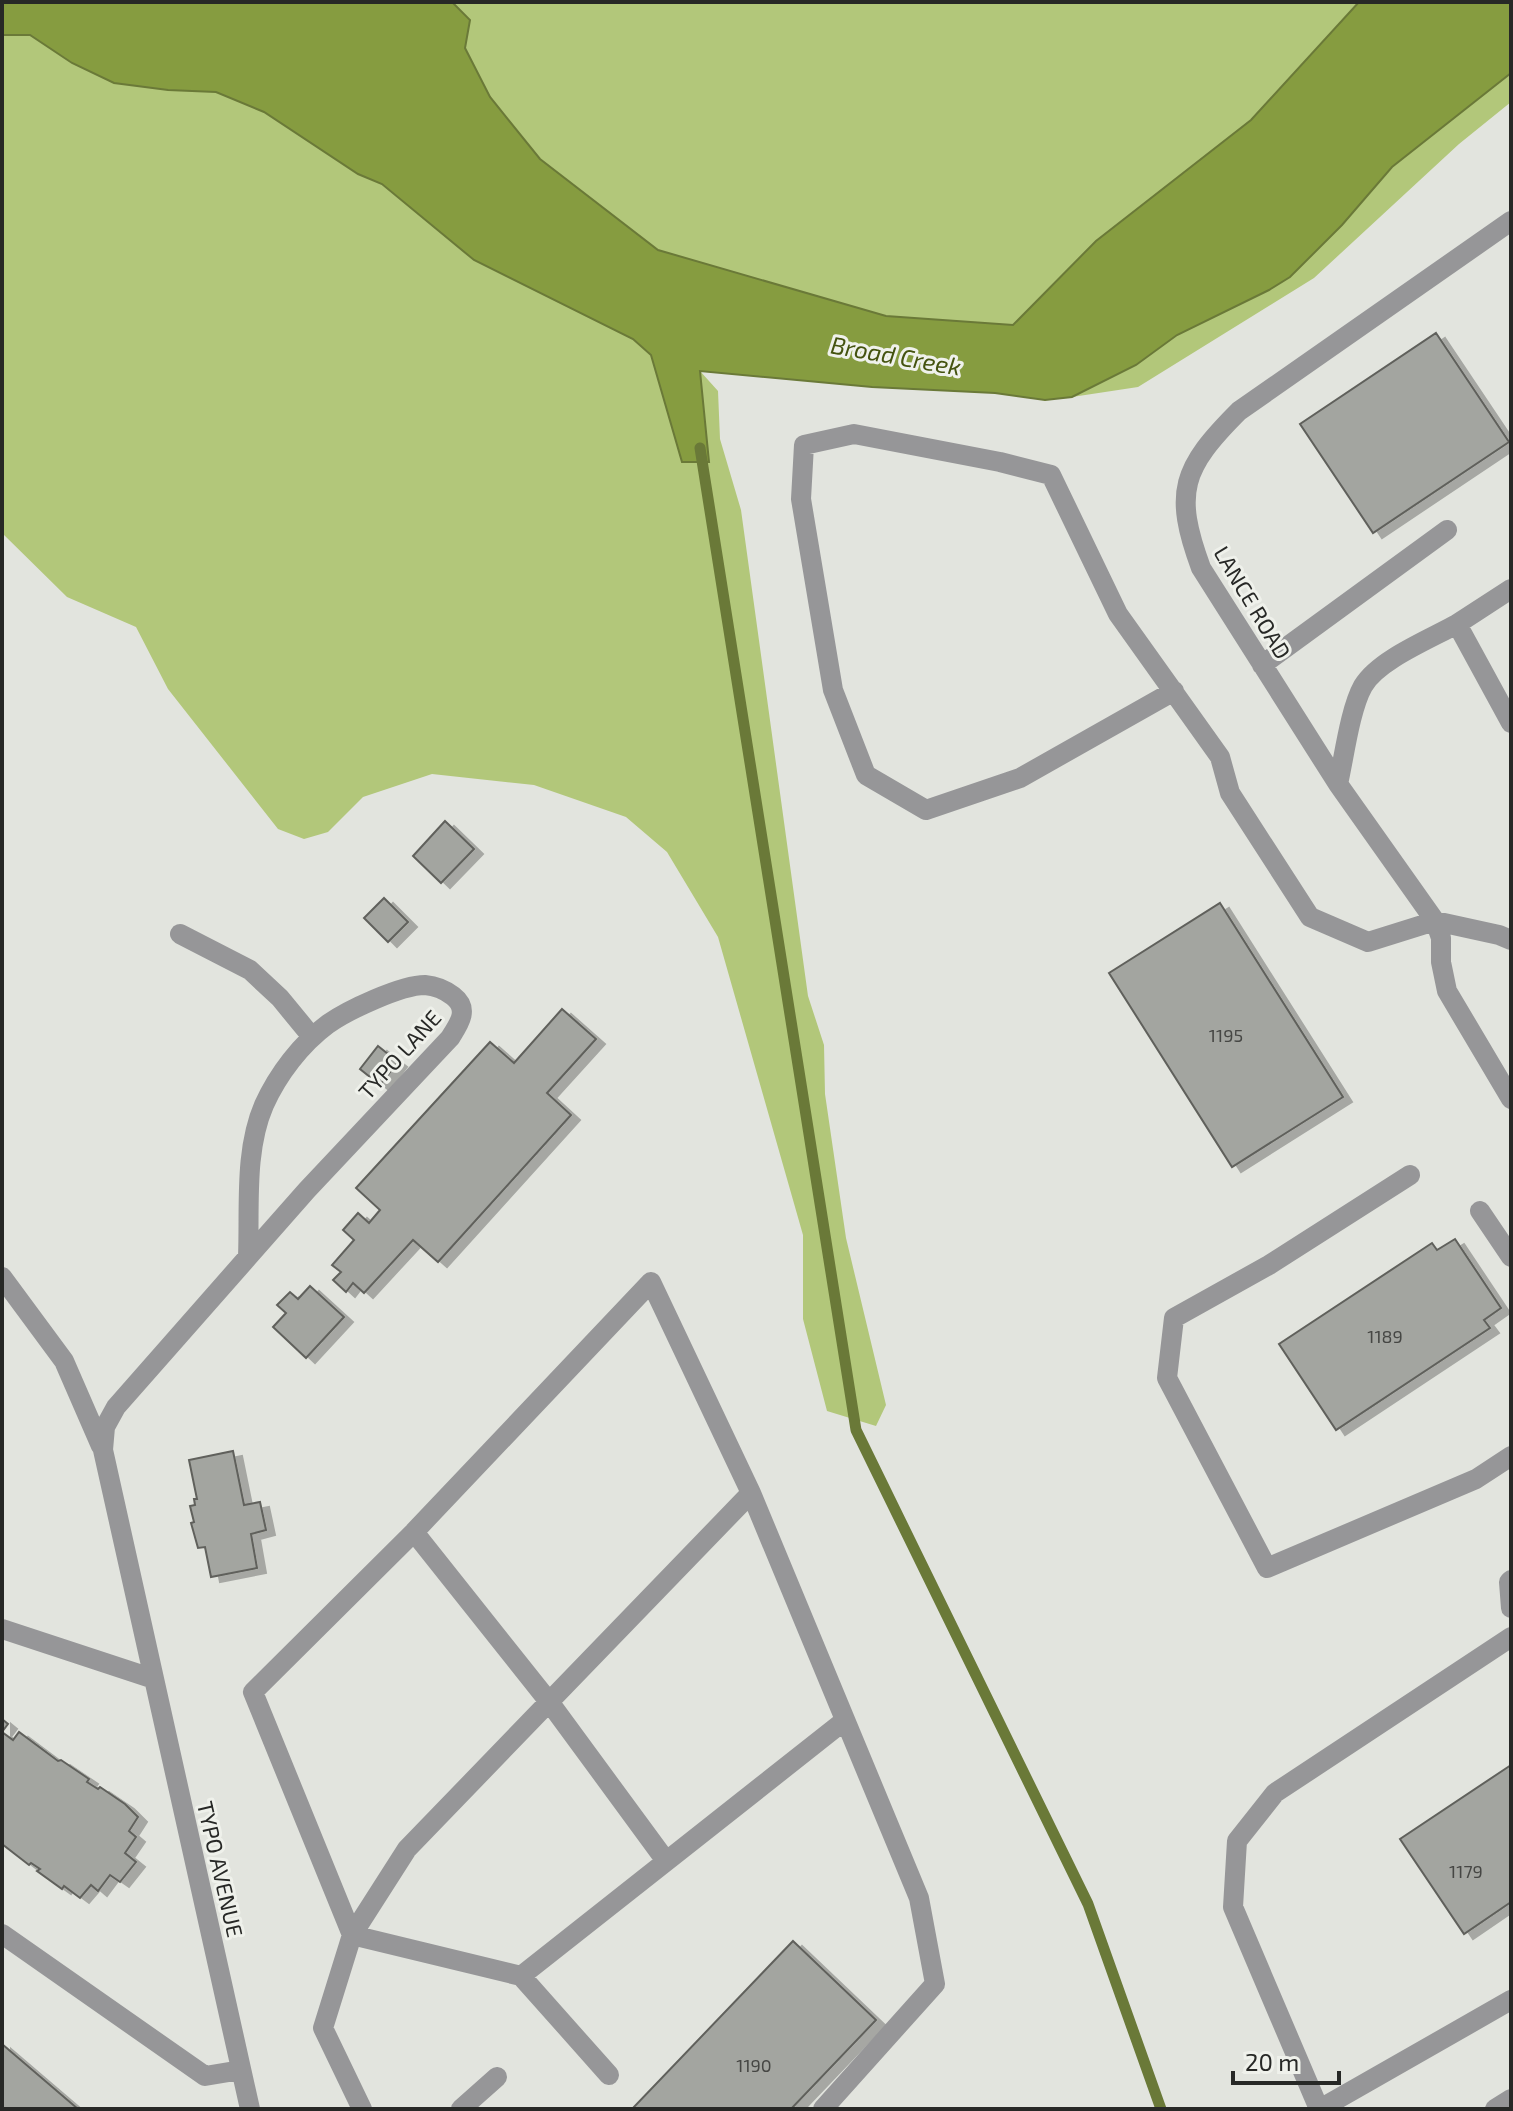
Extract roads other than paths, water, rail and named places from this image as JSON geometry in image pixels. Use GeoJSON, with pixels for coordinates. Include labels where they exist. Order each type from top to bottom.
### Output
{"type":"FeatureCollection","features":[{"type":"Feature","properties":{"kind":"street","name":"LANCE ROAD"},"geometry":{"type":"LineString","coordinates":[[1511,221],[1239,411],[1211,440],[1189,474],[1185,499],[1187,532],[1201,568],[1338,784],[1435,921],[1441,938],[1441,962],[1447,991],[1511,1099]]}},
{"type":"Feature","properties":{"kind":"street"},"geometry":{"type":"LineString","coordinates":[[1174,691],[1020,778],[926,810],[866,775],[833,690],[801,499],[804,445],[854,434],[1051,475],[1118,614],[1174,691],[1220,757],[1230,793],[1310,917],[1368,942],[1435,921],[1511,940]]}},
{"type":"Feature","properties":{"kind":"street"},"geometry":{"type":"LineString","coordinates":[[1262,665],[1447,530]]}},
{"type":"Feature","properties":{"kind":"street"},"geometry":{"type":"LineString","coordinates":[[1338,784],[1363,686],[1385,665],[1511,589]]}},
{"type":"Feature","properties":{"kind":"street"},"geometry":{"type":"LineString","coordinates":[[1457,624],[1511,723]]}},
{"type":"Feature","properties":{"kind":"street"},"geometry":{"type":"LineString","coordinates":[[180,934],[250,970],[280,998],[312,1037]]}},
{"type":"Feature","properties":{"kind":"street","name":"TYPO LANE"},"geometry":{"type":"LineString","coordinates":[[154,1679],[103,1450],[105,1427],[116,1407],[307,1190],[450,1038],[462,1019],[462,1008],[457,998],[442,988],[422,985],[364,1003],[329,1023],[312,1037],[284,1069],[263,1106],[252,1147],[248,1257]]}},
{"type":"Feature","properties":{"kind":"street"},"geometry":{"type":"LineString","coordinates":[[1410,1175],[1269,1265],[1174,1318],[1167,1378],[1267,1568],[1476,1479],[1511,1456]]}},
{"type":"Feature","properties":{"kind":"street"},"geometry":{"type":"LineString","coordinates":[[1480,1211],[1511,1257]]}},
{"type":"Feature","properties":{"kind":"street"},"geometry":{"type":"LineString","coordinates":[[2,1277],[64,1361],[103,1450]]}},
{"type":"Feature","properties":{"kind":"street"},"geometry":{"type":"LineString","coordinates":[[352,1935],[253,1692],[414,1532],[651,1282],[751,1493],[919,1898],[935,1984],[823,2109]]}},
{"type":"Feature","properties":{"kind":"street"},"geometry":{"type":"LineString","coordinates":[[362,2109],[323,2028],[352,1935],[407,1849],[751,1493]]}},
{"type":"Feature","properties":{"kind":"street"},"geometry":{"type":"LineString","coordinates":[[414,1532],[550,1703],[666,1861]]}},
{"type":"Feature","properties":{"kind":"street"},"geometry":{"type":"LineString","coordinates":[[1511,1580],[1511,1608]]}},
{"type":"Feature","properties":{"kind":"street"},"geometry":{"type":"LineString","coordinates":[[2,1629],[154,1679]]}},
{"type":"Feature","properties":{"kind":"street"},"geometry":{"type":"LineString","coordinates":[[1511,1637],[1275,1793],[1237,1841],[1233,1907],[1319,2109],[1511,2000]]}},
{"type":"Feature","properties":{"kind":"street","name":"TYPO AVENUE"},"geometry":{"type":"LineString","coordinates":[[154,1679],[250,2109]]}},
{"type":"Feature","properties":{"kind":"street"},"geometry":{"type":"LineString","coordinates":[[521,1976],[844,1721]]}},
{"type":"Feature","properties":{"kind":"street"},"geometry":{"type":"LineString","coordinates":[[2,1934],[205,2076],[241,2070]]}},
{"type":"Feature","properties":{"kind":"street"},"geometry":{"type":"LineString","coordinates":[[352,1935],[521,1976],[609,2075]]}},
{"type":"Feature","properties":{"kind":"street"},"geometry":{"type":"LineString","coordinates":[[461,2109],[497,2077]]}},
{"type":"Feature","properties":{"kind":"street"},"geometry":{"type":"LineString","coordinates":[[1495,2109],[1511,2099]]}},
{"type":"Feature","properties":{"kind":"water","name":"Broad Creek"},"geometry":{"type":"Polygon","coordinates":[[[2,2],[452,2],[470,20],[465,48],[490,97],[540,159],[658,250],[886,316],[1013,325],[1096,241],[1251,120],[1359,2],[1511,2],[1511,73],[1392,167],[1342,225],[1290,277],[1177,335],[1136,365],[1072,397],[1045,400],[995,393],[872,387],[700,371],[709,462],[682,462],[651,355],[633,339],[474,260],[382,184],[358,174],[264,112],[216,92],[114,83],[72,63],[30,35],[2,35],[2,2]]]}},
{"type":"Feature","properties":{"kind":"waterway"},"geometry":{"type":"LineString","coordinates":[[700,448],[856,1430],[1088,1904],[1161,2109]]}}]}
